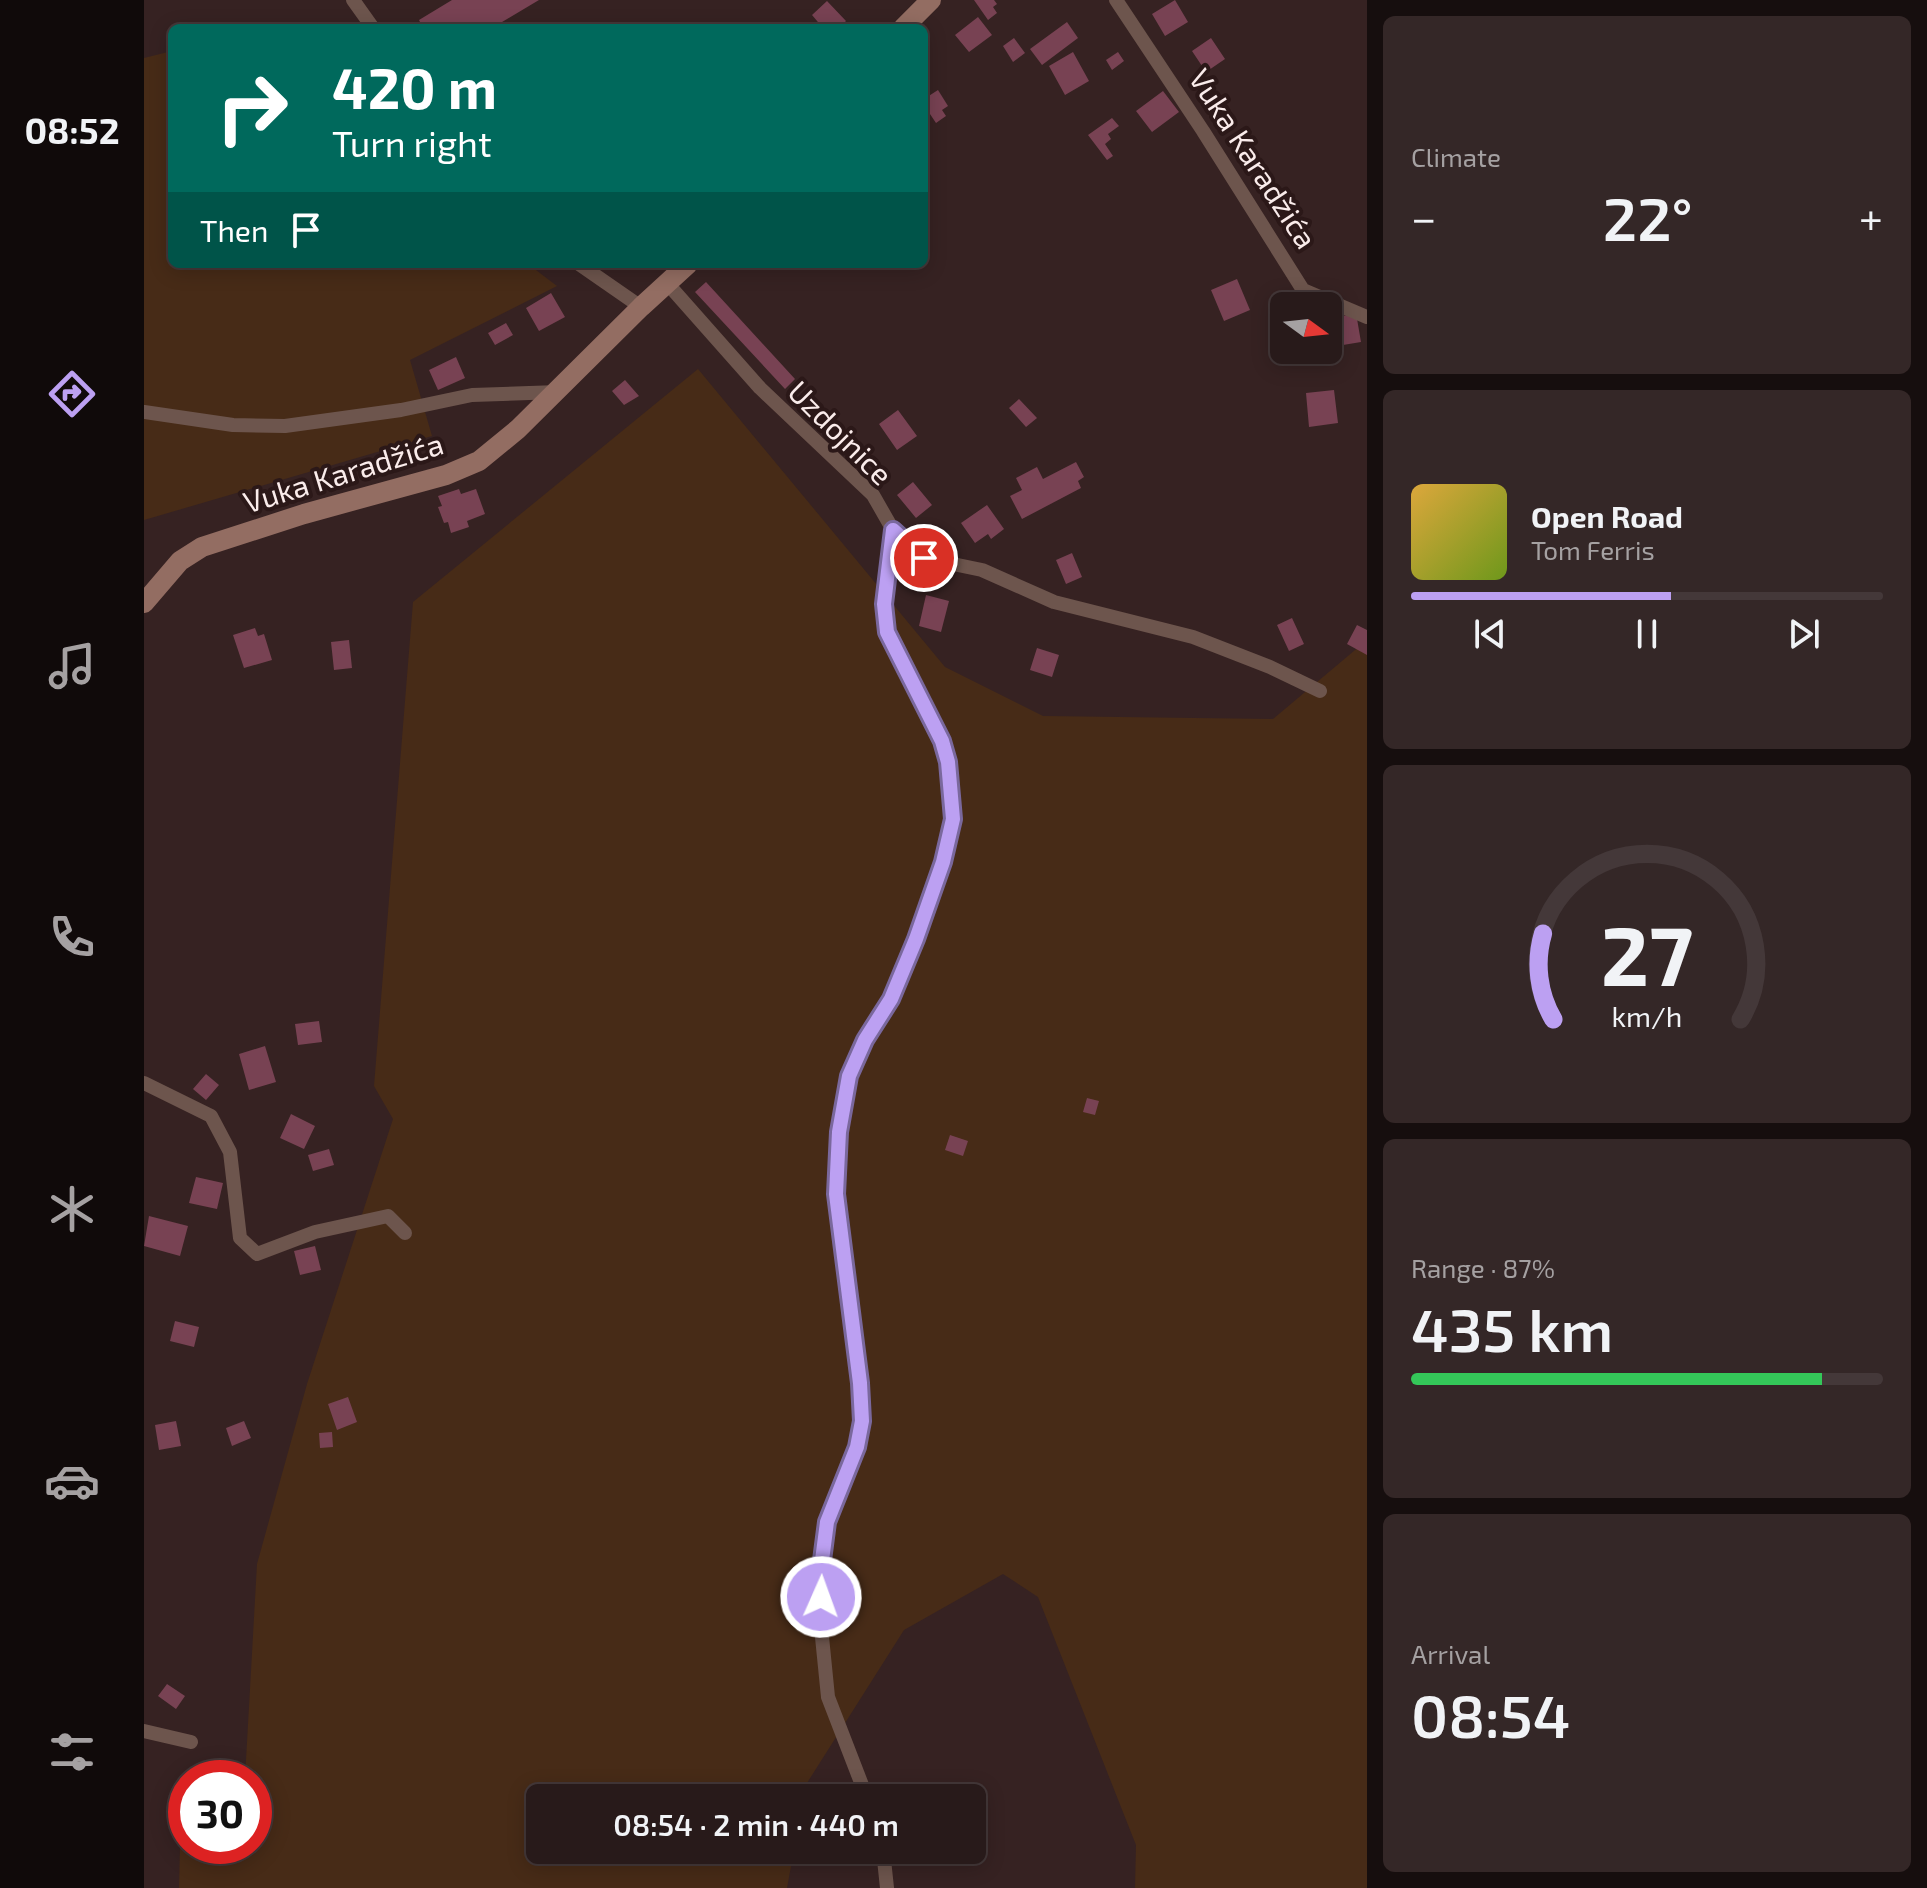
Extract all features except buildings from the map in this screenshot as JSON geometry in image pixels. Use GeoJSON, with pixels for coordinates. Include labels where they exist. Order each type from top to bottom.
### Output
{"type":"FeatureCollection","features":[{"type":"Feature","properties":{"kind":"street"},"geometry":{"type":"LineString","coordinates":[[353,0],[370,24]]}},
{"type":"Feature","properties":{"kind":"street"},"geometry":{"type":"LineString","coordinates":[[907,24],[931,0]]}},
{"type":"Feature","properties":{"kind":"street","name":"Vuka Karadžića"},"geometry":{"type":"LineString","coordinates":[[1116,0],[1303,290],[1367,317]]}},
{"type":"Feature","properties":{"kind":"street"},"geometry":{"type":"LineString","coordinates":[[585,268],[641,307]]}},
{"type":"Feature","properties":{"kind":"street","name":"Vuka Karadžića"},"geometry":{"type":"LineString","coordinates":[[144,603],[180,561],[202,547],[304,514],[446,475],[479,461],[558,392],[684,268]]}},
{"type":"Feature","properties":{"kind":"street","name":"Uzdojnice"},"geometry":{"type":"LineString","coordinates":[[667,283],[760,388],[873,495],[893,530],[884,604],[887,632],[942,741],[948,762],[953,819],[943,862],[891,999],[865,1040],[849,1076],[839,1132],[836,1194],[862,1421],[857,1447],[827,1522],[821,1568],[821,1627],[828,1697],[862,1784]]}},
{"type":"Feature","properties":{"kind":"street","name":"Vuka Karadžića"},"geometry":{"type":"LineString","coordinates":[[144,412],[233,425],[285,426],[388,413],[472,395],[558,392]]}},
{"type":"Feature","properties":{"kind":"street"},"geometry":{"type":"LineString","coordinates":[[893,530],[924,558],[982,570],[1054,602],[1193,637],[1270,667],[1320,691]]}},
{"type":"Feature","properties":{"kind":"street"},"geometry":{"type":"LineString","coordinates":[[144,1083],[211,1116],[230,1152],[240,1238],[257,1254],[315,1232],[388,1216],[405,1233]]}},
{"type":"Feature","properties":{"kind":"street"},"geometry":{"type":"LineString","coordinates":[[144,1731],[191,1742]]}},
{"type":"Feature","properties":{"kind":"street"},"geometry":{"type":"LineString","coordinates":[[884,1864],[887,1888]]}},
{"type":"Feature","properties":{"kind":"shaded area"},"geometry":{"type":"Polygon","coordinates":[[[168,52],[168,268],[533,268],[557,286],[410,360],[432,436],[144,520],[144,58],[168,52]]]}},
{"type":"Feature","properties":{"kind":"shaded area"},"geometry":{"type":"Polygon","coordinates":[[[698,369],[945,667],[1043,716],[1273,719],[1367,640],[1367,1888],[1135,1888],[1136,1845],[1038,1597],[1003,1574],[904,1630],[807,1784],[526,1784],[526,1864],[791,1864],[787,1888],[179,1888],[180,1864],[272,1864],[272,1760],[246,1760],[257,1564],[307,1384],[393,1119],[374,1086],[413,602],[698,369]]]}},
{"type":"Feature","properties":{"kind":"route"},"geometry":{"type":"LineString","coordinates":[[821,1597],[827,1522],[857,1447],[862,1421],[836,1194],[839,1132],[849,1076],[865,1040],[891,999],[916,939],[943,862],[953,819],[948,762],[942,741],[887,632],[884,604],[893,530],[924,558]]}}]}
